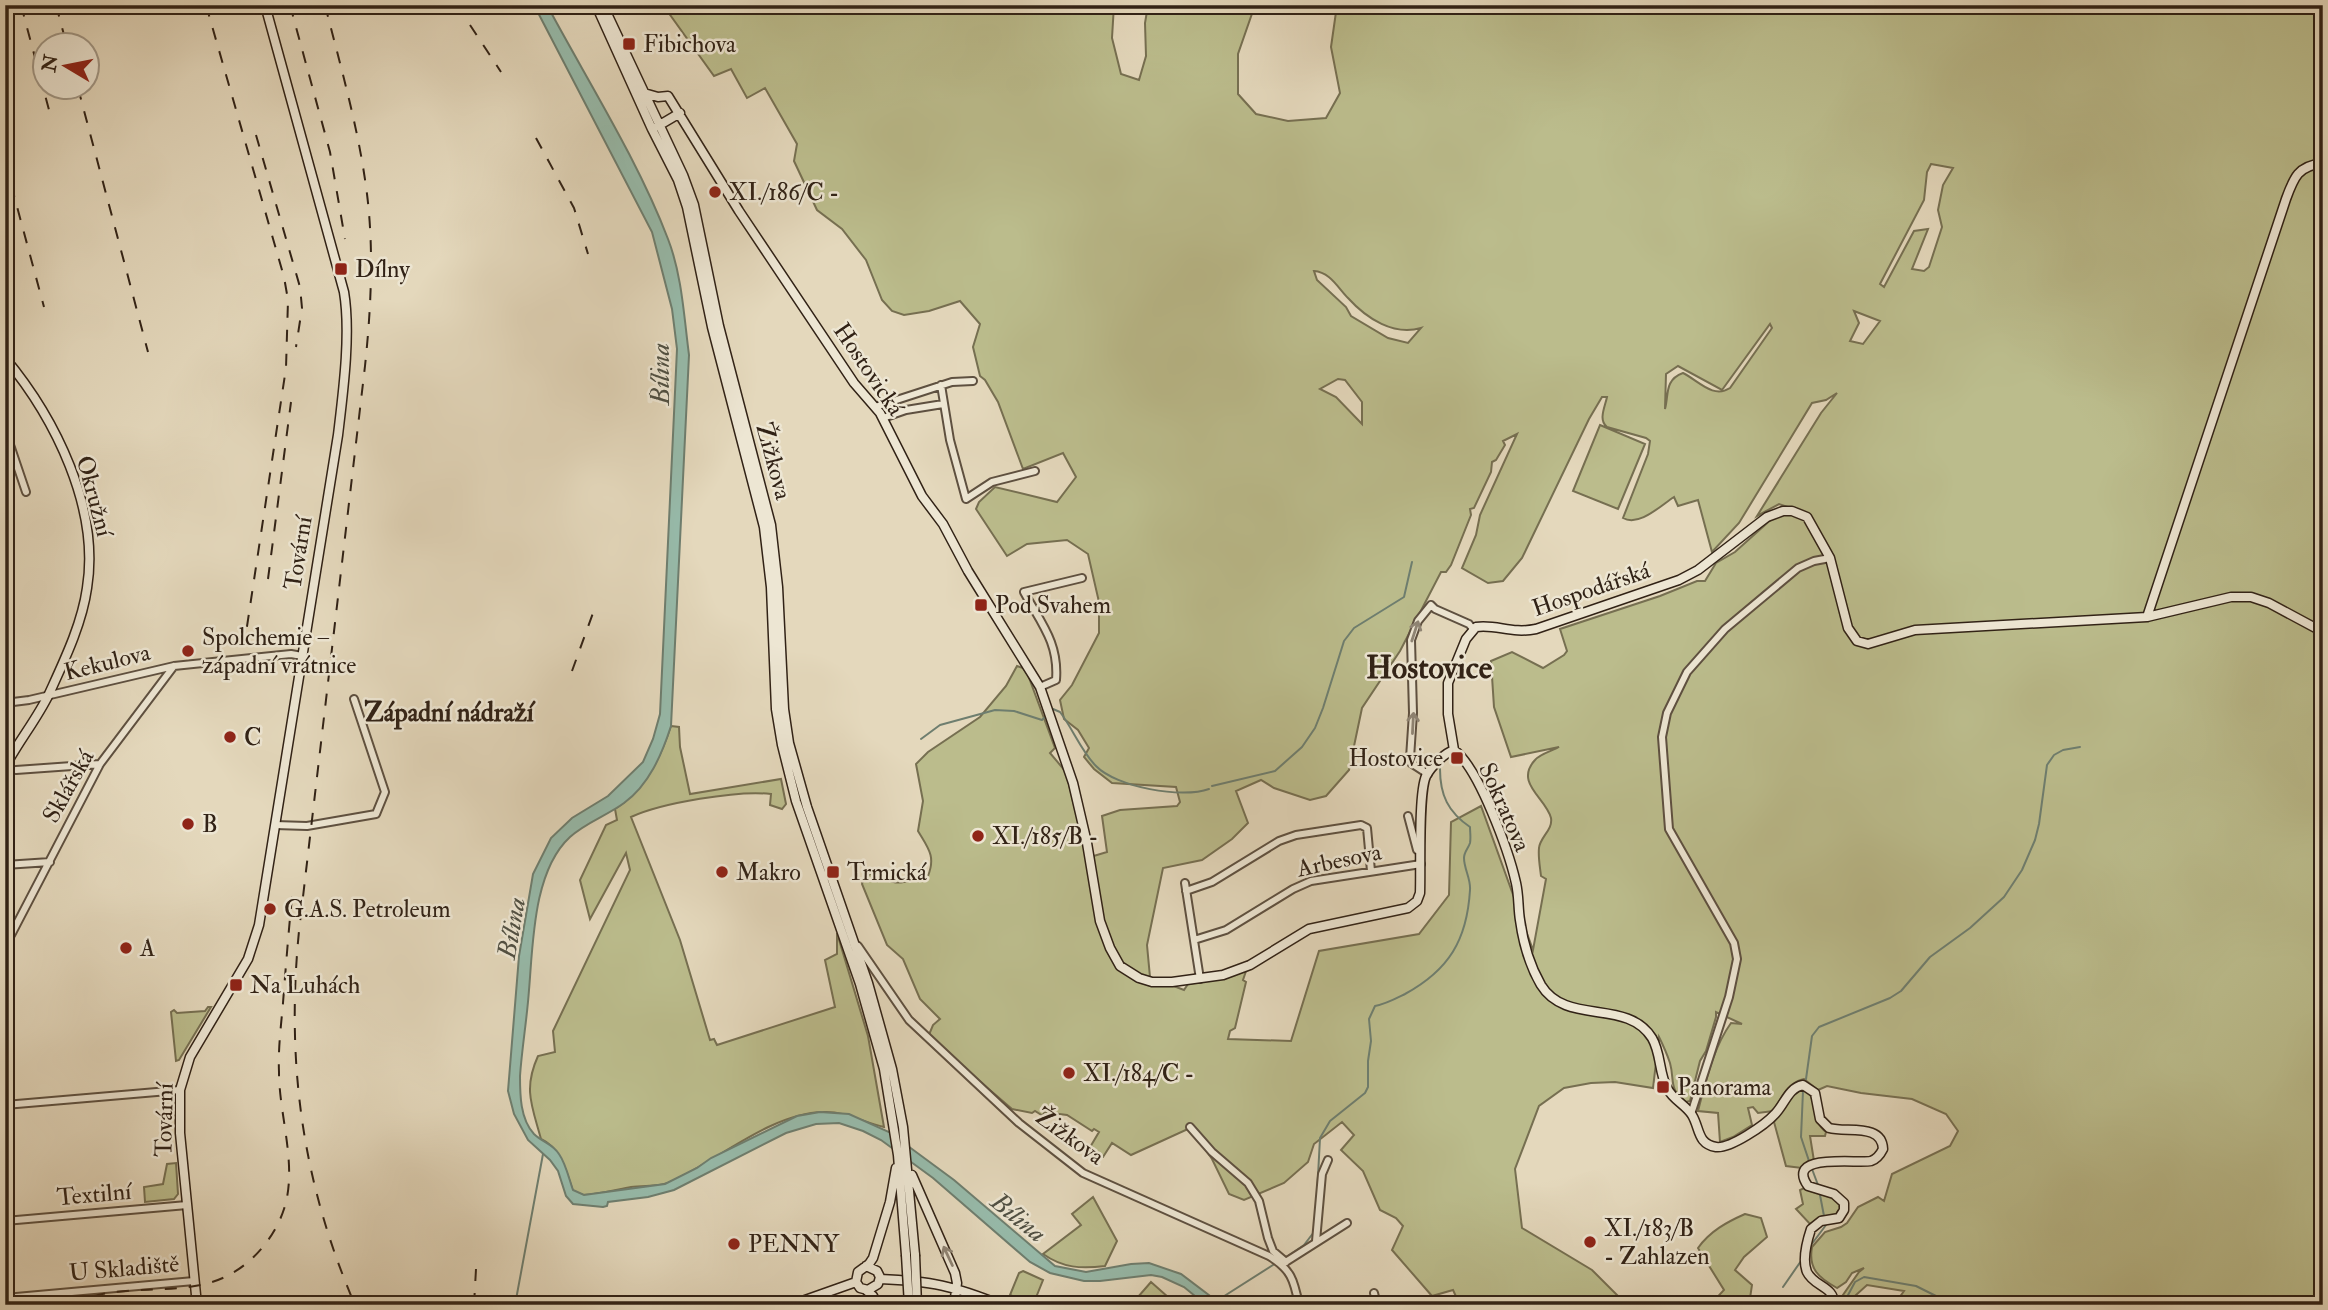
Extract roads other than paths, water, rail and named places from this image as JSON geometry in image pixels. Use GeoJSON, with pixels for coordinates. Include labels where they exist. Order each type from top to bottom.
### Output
{"type":"FeatureCollection","features":[{"type":"Feature","properties":{"kind":"street","name":"Tovární"},"geometry":{"type":"LineString","coordinates":[[197,1305],[180,1133],[180,1090],[190,1056],[248,959],[259,925],[338,435],[345,355],[346,304],[265,5]]}},
{"type":"Feature","properties":{"kind":"street","name":"Žižkova"},"geometry":{"type":"LineString","coordinates":[[596,5],[652,130],[678,180],[687,207],[712,327],[758,500],[768,554],[779,727],[788,773],[864,995],[884,1069],[898,1155]]}},
{"type":"Feature","properties":{"kind":"street","name":"Žižkova"},"geometry":{"type":"LineString","coordinates":[[603,5],[660,124],[694,205],[719,326],[769,516],[778,587],[784,709],[792,752],[810,816],[881,1025],[903,1127],[907,1163]]}},
{"type":"Feature","properties":{"kind":"street","name":"Hostovická"},"geometry":{"type":"LineString","coordinates":[[645,93],[658,97],[668,96],[744,220],[855,383],[883,418],[922,496],[943,524],[968,571],[1040,687]]}},
{"type":"Feature","properties":{"kind":"street"},"geometry":{"type":"LineString","coordinates":[[652,130],[680,113]]}},
{"type":"Feature","properties":{"kind":"street"},"geometry":{"type":"LineString","coordinates":[[2147,617],[2294,178],[2305,167],[2323,163]]}},
{"type":"Feature","properties":{"kind":"street","name":"Okružní"},"geometry":{"type":"LineString","coordinates":[[5,358],[32,391],[47,416],[76,486],[89,538],[89,571],[85,600],[76,628],[48,695],[5,767]]}},
{"type":"Feature","properties":{"kind":"street"},"geometry":{"type":"LineString","coordinates":[[875,407],[952,382],[973,381]]}},
{"type":"Feature","properties":{"kind":"street"},"geometry":{"type":"LineString","coordinates":[[941,385],[945,400],[943,404],[966,499],[992,482],[1035,471]]}},
{"type":"Feature","properties":{"kind":"street"},"geometry":{"type":"LineString","coordinates":[[883,418],[906,410],[943,404]]}},
{"type":"Feature","properties":{"kind":"street"},"geometry":{"type":"LineString","coordinates":[[5,430],[26,492]]}},
{"type":"Feature","properties":{"kind":"street","name":"Hospodářská"},"geometry":{"type":"LineString","coordinates":[[1473,629],[1484,626],[1521,632],[1536,629],[1679,580],[1698,570],[1767,517],[1783,511],[1792,511],[1807,517],[1830,558],[1848,628],[1857,641],[1868,644],[1915,630],[2147,617]]}},
{"type":"Feature","properties":{"kind":"street"},"geometry":{"type":"LineString","coordinates":[[1691,1114],[1729,997],[1737,959],[1734,943],[1669,829],[1662,737],[1667,713],[1687,672],[1725,629],[1798,568],[1830,558]]}},
{"type":"Feature","properties":{"kind":"street"},"geometry":{"type":"LineString","coordinates":[[1082,578],[1024,592],[1053,642],[1056,654],[1056,680],[1040,687],[1073,783],[1087,843],[1097,908],[1110,948],[1120,966],[1139,978],[1152,982],[1171,982],[1223,975],[1250,965],[1309,929],[1408,908],[1417,901],[1420,892],[1422,805],[1426,777],[1429,774],[1445,754],[1454,750],[1448,714],[1448,684],[1466,639],[1473,629],[1469,624],[1435,609],[1432,605],[1413,630],[1411,649],[1413,713],[1410,758],[1411,763],[1429,774]]}},
{"type":"Feature","properties":{"kind":"street"},"geometry":{"type":"LineString","coordinates":[[2147,617],[2231,597],[2251,597],[2269,603],[2323,632]]}},
{"type":"Feature","properties":{"kind":"street","name":"Kekulova"},"geometry":{"type":"LineString","coordinates":[[5,702],[48,695],[174,666],[290,654],[302,656]]}},
{"type":"Feature","properties":{"kind":"street","name":"Sklářská"},"geometry":{"type":"LineString","coordinates":[[11,935],[100,764],[174,666]]}},
{"type":"Feature","properties":{"kind":"street"},"geometry":{"type":"LineString","coordinates":[[275,825],[310,826],[376,814],[385,792],[354,699]]}},
{"type":"Feature","properties":{"kind":"street","name":"Sokratova"},"geometry":{"type":"LineString","coordinates":[[1454,750],[1480,786],[1516,883],[1519,919],[1526,948],[1542,986],[1551,998],[1564,1006],[1617,1016],[1645,1030],[1652,1038],[1660,1058],[1666,1086],[1672,1097],[1691,1114],[1699,1136],[1706,1143],[1715,1147],[1727,1146],[1776,1114],[1792,1090],[1803,1085],[1815,1093],[1820,1119],[1829,1128],[1866,1131],[1879,1136],[1883,1141],[1883,1149],[1877,1158],[1866,1161],[1814,1163],[1805,1170],[1808,1186],[1834,1194],[1844,1203],[1844,1210],[1839,1218],[1822,1221],[1811,1228],[1806,1254],[1806,1270],[1811,1278],[1829,1291],[1834,1302]]}},
{"type":"Feature","properties":{"kind":"street"},"geometry":{"type":"LineString","coordinates":[[16,770],[100,764]]}},
{"type":"Feature","properties":{"kind":"street"},"geometry":{"type":"LineString","coordinates":[[1408,816],[1421,863]]}},
{"type":"Feature","properties":{"kind":"street"},"geometry":{"type":"LineString","coordinates":[[1200,979],[1186,887],[1212,882],[1279,841],[1296,835],[1364,826],[1367,828],[1371,871]]}},
{"type":"Feature","properties":{"kind":"street"},"geometry":{"type":"LineString","coordinates":[[5,865],[50,862]]}},
{"type":"Feature","properties":{"kind":"street","name":"Arbesova"},"geometry":{"type":"LineString","coordinates":[[1194,940],[1226,930],[1311,881],[1421,863]]}},
{"type":"Feature","properties":{"kind":"street","name":"Žižkova"},"geometry":{"type":"LineString","coordinates":[[854,940],[909,1020],[1019,1123],[1083,1173],[1284,1263]]}},
{"type":"Feature","properties":{"kind":"street"},"geometry":{"type":"LineString","coordinates":[[5,1105],[180,1090]]}},
{"type":"Feature","properties":{"kind":"street"},"geometry":{"type":"LineString","coordinates":[[1190,1127],[1212,1152],[1248,1183],[1258,1200],[1273,1251],[1294,1280],[1299,1305]]}},
{"type":"Feature","properties":{"kind":"street"},"geometry":{"type":"LineString","coordinates":[[898,1155],[917,1305]]}},
{"type":"Feature","properties":{"kind":"street"},"geometry":{"type":"LineString","coordinates":[[856,1282],[857,1273],[873,1258],[890,1202],[898,1155]]}},
{"type":"Feature","properties":{"kind":"street"},"geometry":{"type":"LineString","coordinates":[[1316,1241],[1322,1174],[1328,1160]]}},
{"type":"Feature","properties":{"kind":"street"},"geometry":{"type":"LineString","coordinates":[[907,1163],[911,1255],[909,1305]]}},
{"type":"Feature","properties":{"kind":"street"},"geometry":{"type":"LineString","coordinates":[[907,1163],[956,1273],[954,1305]]}},
{"type":"Feature","properties":{"kind":"street","name":"Textilní"},"geometry":{"type":"LineString","coordinates":[[5,1221],[187,1205]]}},
{"type":"Feature","properties":{"kind":"street"},"geometry":{"type":"LineString","coordinates":[[1284,1263],[1347,1223]]}},
{"type":"Feature","properties":{"kind":"street"},"geometry":{"type":"LineString","coordinates":[[866,1266],[876,1270],[880,1279]]}},
{"type":"Feature","properties":{"kind":"street"},"geometry":{"type":"LineString","coordinates":[[880,1279],[911,1279],[957,1288],[1001,1305]]}},
{"type":"Feature","properties":{"kind":"street"},"geometry":{"type":"LineString","coordinates":[[866,1290],[875,1288],[880,1279]]}},
{"type":"Feature","properties":{"kind":"street","name":"U Skladiště"},"geometry":{"type":"LineString","coordinates":[[16,1297],[194,1281]]}},
{"type":"Feature","properties":{"kind":"street"},"geometry":{"type":"LineString","coordinates":[[856,1282],[873,1296],[877,1305]]}},
{"type":"Feature","properties":{"kind":"street"},"geometry":{"type":"LineString","coordinates":[[792,1305],[856,1282]]}},
{"type":"Feature","properties":{"kind":"street"},"geometry":{"type":"LineString","coordinates":[[1374,1293],[1377,1305]]}},
{"type":"Feature","properties":{"kind":"waterway"},"geometry":{"type":"LineString","coordinates":[[1212,786],[1275,771],[1302,747],[1315,728],[1323,708],[1344,641],[1354,628],[1404,597],[1412,562]]}},
{"type":"Feature","properties":{"kind":"waterway"},"geometry":{"type":"LineString","coordinates":[[1051,711],[1053,709],[1060,712],[1096,766],[1118,780],[1167,792],[1183,793],[1209,789]]}},
{"type":"Feature","properties":{"kind":"waterway"},"geometry":{"type":"LineString","coordinates":[[921,739],[940,725],[995,710],[1014,711],[1042,720],[1047,715]]}},
{"type":"Feature","properties":{"kind":"waterway"},"geometry":{"type":"LineString","coordinates":[[1806,1079],[1812,1036],[1819,1027],[1901,991],[1930,957],[1970,928],[2004,897],[2022,870],[2035,840],[2047,765],[2054,755],[2063,750],[2080,747]]}},
{"type":"Feature","properties":{"kind":"waterway"},"geometry":{"type":"LineString","coordinates":[[1317,1195],[1320,1138],[1330,1121],[1365,1093],[1368,1087],[1371,1041],[1369,1019],[1375,1006],[1405,994],[1433,975],[1453,952],[1465,924],[1470,886],[1464,858],[1470,843],[1470,827],[1456,815],[1447,802],[1440,769]]}},
{"type":"Feature","properties":{"kind":"waterway"},"geometry":{"type":"LineString","coordinates":[[1803,1091],[1801,1137],[1809,1161]]}},
{"type":"Feature","properties":{"kind":"waterway"},"geometry":{"type":"LineString","coordinates":[[515,1305],[543,1154]]}},
{"type":"Feature","properties":{"kind":"waterway"},"geometry":{"type":"LineString","coordinates":[[1812,1169],[1818,1185]]}},
{"type":"Feature","properties":{"kind":"waterway"},"geometry":{"type":"LineString","coordinates":[[1820,1195],[1824,1216]]}},
{"type":"Feature","properties":{"kind":"waterway"},"geometry":{"type":"LineString","coordinates":[[1811,1245],[1826,1225]]}},
{"type":"Feature","properties":{"kind":"waterway"},"geometry":{"type":"LineString","coordinates":[[1285,1258],[1304,1245],[1314,1232]]}},
{"type":"Feature","properties":{"kind":"waterway"},"geometry":{"type":"LineString","coordinates":[[1783,1287],[1801,1261]]}},
{"type":"Feature","properties":{"kind":"waterway"},"geometry":{"type":"LineString","coordinates":[[1218,1300],[1273,1265]]}},
{"type":"Feature","properties":{"kind":"waterway"},"geometry":{"type":"LineString","coordinates":[[1836,1300],[1847,1297],[1855,1282],[1864,1277],[1916,1286],[1942,1299],[1947,1305]]}},
{"type":"Feature","properties":{"kind":"waterway"},"geometry":{"type":"LineString","coordinates":[[1808,1305],[1831,1301]]}},
{"type":"Feature","properties":{"kind":"railway"},"geometry":{"type":"LineString","coordinates":[[21,5],[49,110]]}},
{"type":"Feature","properties":{"kind":"railway"},"geometry":{"type":"LineString","coordinates":[[56,5],[63,32]]}},
{"type":"Feature","properties":{"kind":"railway"},"geometry":{"type":"LineString","coordinates":[[206,5],[284,277],[288,300],[286,368],[246,633]]}},
{"type":"Feature","properties":{"kind":"railway"},"geometry":{"type":"LineString","coordinates":[[290,5],[330,152],[345,239]]}},
{"type":"Feature","properties":{"kind":"railway"},"geometry":{"type":"LineString","coordinates":[[325,5],[364,170],[369,215],[371,280],[365,366],[299,931],[295,1028],[302,1121],[311,1167],[322,1213],[355,1305]]}},
{"type":"Feature","properties":{"kind":"railway"},"geometry":{"type":"LineString","coordinates":[[470,25],[501,72]]}},
{"type":"Feature","properties":{"kind":"railway"},"geometry":{"type":"LineString","coordinates":[[82,102],[148,352]]}},
{"type":"Feature","properties":{"kind":"railway"},"geometry":{"type":"LineString","coordinates":[[256,135],[300,287],[302,308],[296,347]]}},
{"type":"Feature","properties":{"kind":"railway"},"geometry":{"type":"LineString","coordinates":[[536,138],[574,208],[588,254]]}},
{"type":"Feature","properties":{"kind":"railway"},"geometry":{"type":"LineString","coordinates":[[5,162],[44,307]]}},
{"type":"Feature","properties":{"kind":"railway"},"geometry":{"type":"LineString","coordinates":[[268,579],[291,402]]}},
{"type":"Feature","properties":{"kind":"railway"},"geometry":{"type":"LineString","coordinates":[[572,671],[593,613]]}},
{"type":"Feature","properties":{"kind":"railway"},"geometry":{"type":"LineString","coordinates":[[71,1305],[109,1293],[189,1287],[227,1276],[246,1264],[262,1248],[275,1229],[284,1209],[289,1176],[279,1063],[293,887]]}},
{"type":"Feature","properties":{"kind":"railway"},"geometry":{"type":"LineString","coordinates":[[474,1305],[476,1269]]}},
{"type":"Feature","properties":{"kind":"place","name":"Fibichova"},"geometry":{"type":"Point","coordinates":[629,44]}},
{"type":"Feature","properties":{"kind":"place","name":"XI./186/C -"},"geometry":{"type":"Point","coordinates":[715,192]}},
{"type":"Feature","properties":{"kind":"place","name":"Dílny"},"geometry":{"type":"Point","coordinates":[341,269]}},
{"type":"Feature","properties":{"kind":"place","name":"Pod Svahem"},"geometry":{"type":"Point","coordinates":[981,605]}},
{"type":"Feature","properties":{"kind":"place","name":"Spolchemie – západní vrátnice"},"geometry":{"type":"Point","coordinates":[188,651]}},
{"type":"Feature","properties":{"kind":"place","name":"C"},"geometry":{"type":"Point","coordinates":[230,737]}},
{"type":"Feature","properties":{"kind":"place","name":"Hostovice"},"geometry":{"type":"Point","coordinates":[1457,758]}},
{"type":"Feature","properties":{"kind":"place","name":"B"},"geometry":{"type":"Point","coordinates":[188,824]}},
{"type":"Feature","properties":{"kind":"place","name":"XI./185/B -"},"geometry":{"type":"Point","coordinates":[978,836]}},
{"type":"Feature","properties":{"kind":"place","name":"Makro"},"geometry":{"type":"Point","coordinates":[722,872]}},
{"type":"Feature","properties":{"kind":"place","name":"Trmická"},"geometry":{"type":"Point","coordinates":[833,872]}},
{"type":"Feature","properties":{"kind":"place","name":"G.A.S. Petroleum"},"geometry":{"type":"Point","coordinates":[270,909]}},
{"type":"Feature","properties":{"kind":"place","name":"A"},"geometry":{"type":"Point","coordinates":[126,948]}},
{"type":"Feature","properties":{"kind":"place","name":"Na Luhách"},"geometry":{"type":"Point","coordinates":[236,985]}},
{"type":"Feature","properties":{"kind":"place","name":"XI./184/C -"},"geometry":{"type":"Point","coordinates":[1069,1073]}},
{"type":"Feature","properties":{"kind":"place","name":"Panorama"},"geometry":{"type":"Point","coordinates":[1663,1087]}},
{"type":"Feature","properties":{"kind":"place","name":"XI./183/B - Zahlazen"},"geometry":{"type":"Point","coordinates":[1590,1242]}},
{"type":"Feature","properties":{"kind":"place","name":"PENNY"},"geometry":{"type":"Point","coordinates":[734,1244]}},
{"type":"Feature","properties":{"kind":"district","name":"Hostovice"},"geometry":{"type":"Point","coordinates":[1429,667]}},
{"type":"Feature","properties":{"kind":"district","name":"Západní nádraží"},"geometry":{"type":"Point","coordinates":[449,712]}},
{"type":"Feature","properties":{"kind":"water label","name":"Bílina"},"geometry":{"type":"Point","coordinates":[660,374]}},
{"type":"Feature","properties":{"kind":"water label","name":"Bílina"},"geometry":{"type":"Point","coordinates":[511,928]}},
{"type":"Feature","properties":{"kind":"water label","name":"Bílina"},"geometry":{"type":"Point","coordinates":[1019,1217]}}]}
